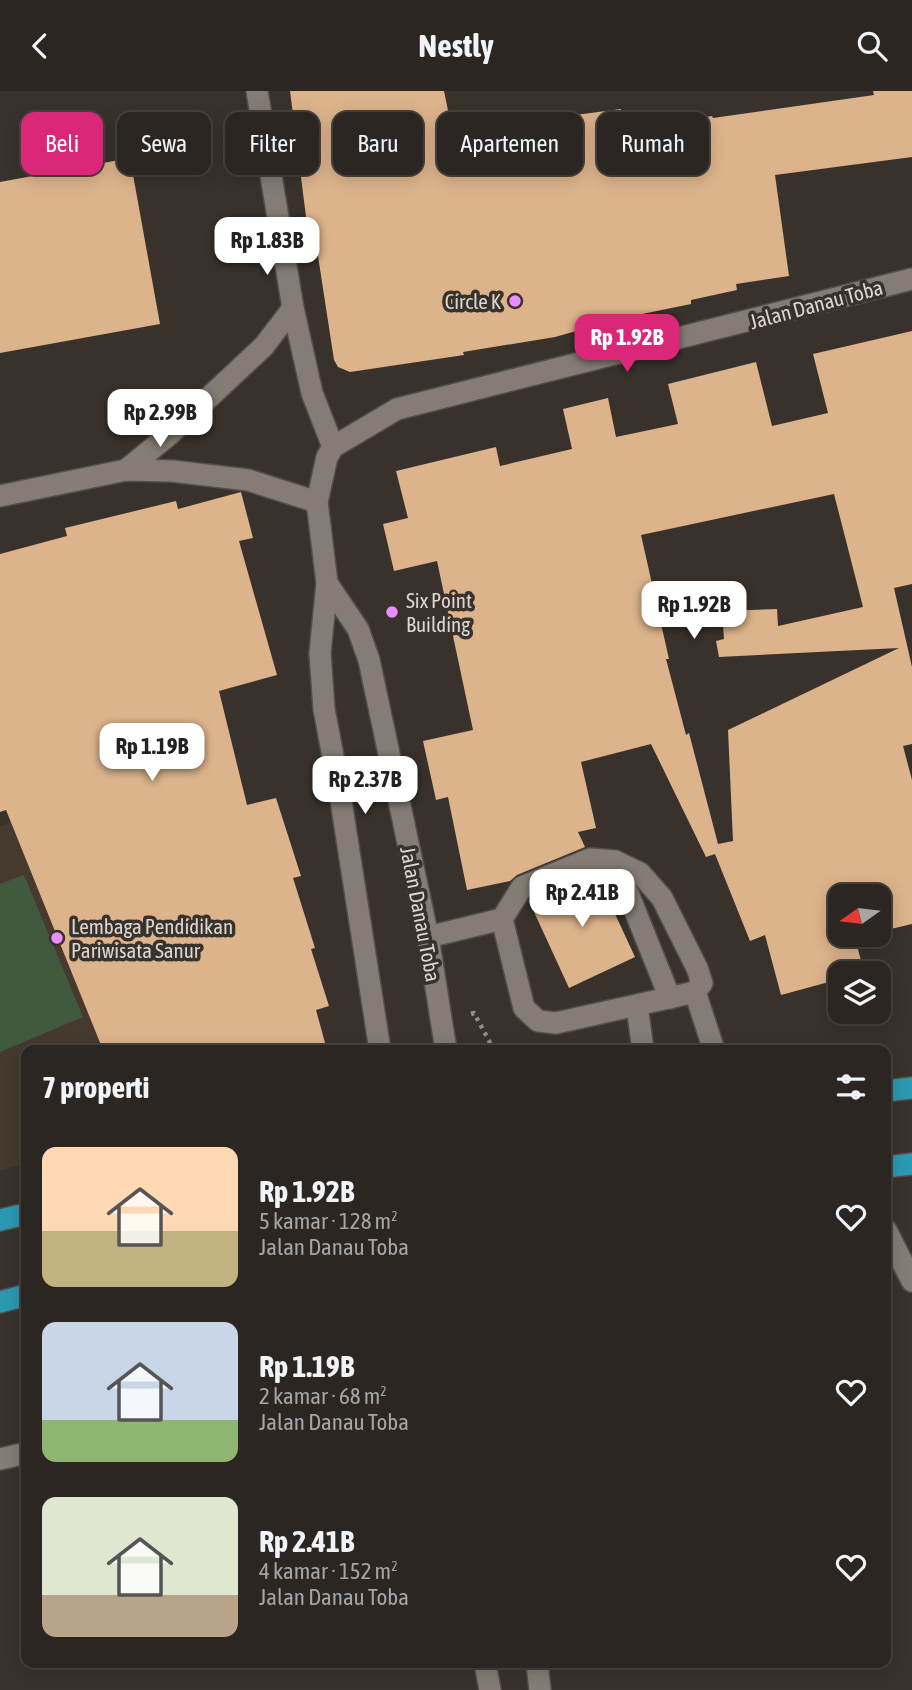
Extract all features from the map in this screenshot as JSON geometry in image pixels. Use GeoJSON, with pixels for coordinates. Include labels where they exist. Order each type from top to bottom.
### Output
{"type":"FeatureCollection","features":[{"type":"Feature","properties":{"kind":"highway"},"geometry":{"type":"LineString","coordinates":[[891,1090],[912,1088]]}},
{"type":"Feature","properties":{"kind":"highway"},"geometry":{"type":"LineString","coordinates":[[891,1166],[912,1164]]}},
{"type":"Feature","properties":{"kind":"highway"},"geometry":{"type":"LineString","coordinates":[[0,1220],[21,1215]]}},
{"type":"Feature","properties":{"kind":"highway"},"geometry":{"type":"LineString","coordinates":[[0,1302],[21,1296]]}},
{"type":"Feature","properties":{"kind":"street"},"geometry":{"type":"LineString","coordinates":[[257,91],[293,308],[312,393],[334,447]]}},
{"type":"Feature","properties":{"kind":"street","name":"Jalan Danau Toba"},"geometry":{"type":"LineString","coordinates":[[379,1045],[324,709],[320,653],[327,583],[317,502],[327,457],[334,447],[397,409],[912,279]]}},
{"type":"Feature","properties":{"kind":"street"},"geometry":{"type":"LineString","coordinates":[[126,470],[170,434],[264,346],[293,308]]}},
{"type":"Feature","properties":{"kind":"street"},"geometry":{"type":"LineString","coordinates":[[0,496],[126,470],[172,471],[248,480],[317,502]]}},
{"type":"Feature","properties":{"kind":"street","name":"Jalan Danau Toba"},"geometry":{"type":"LineString","coordinates":[[327,583],[358,629],[369,660],[428,937],[445,1045]]}},
{"type":"Feature","properties":{"kind":"street"},"geometry":{"type":"LineString","coordinates":[[428,937],[502,919],[523,887],[590,859],[615,861],[640,873],[662,898],[702,983],[695,992],[637,1006],[556,1023],[538,1021],[524,1008],[502,919]]}},
{"type":"Feature","properties":{"kind":"street"},"geometry":{"type":"LineString","coordinates":[[615,861],[670,998]]}},
{"type":"Feature","properties":{"kind":"street"},"geometry":{"type":"LineString","coordinates":[[695,992],[712,1045]]}},
{"type":"Feature","properties":{"kind":"street"},"geometry":{"type":"LineString","coordinates":[[637,1006],[642,1045]]}},
{"type":"Feature","properties":{"kind":"street"},"geometry":{"type":"LineString","coordinates":[[891,1240],[912,1281]]}},
{"type":"Feature","properties":{"kind":"street"},"geometry":{"type":"LineString","coordinates":[[0,1459],[21,1454]]}},
{"type":"Feature","properties":{"kind":"street"},"geometry":{"type":"LineString","coordinates":[[486,1668],[489,1690]]}},
{"type":"Feature","properties":{"kind":"street"},"geometry":{"type":"LineString","coordinates":[[538,1668],[540,1690]]}},
{"type":"Feature","properties":{"kind":"shaded area","name":"Lembaga Pendidikan Pariwisata Sanur"},"geometry":{"type":"Polygon","coordinates":[[[59,805],[159,1045],[21,1045],[21,1165],[0,1170],[0,826],[59,805]]]}},
{"type":"Feature","properties":{"kind":"green space"},"geometry":{"type":"Polygon","coordinates":[[[24,875],[83,1017],[0,1052],[0,884],[24,875]]]}},
{"type":"Feature","properties":{"kind":"building"},"geometry":{"type":"Polygon","coordinates":[[[290,91],[444,91],[448,112],[437,112],[437,175],[583,175],[583,114],[597,112],[597,175],[709,175],[709,116],[874,95],[873,91],[912,91],[912,157],[775,175],[789,276],[736,284],[737,290],[691,300],[691,304],[593,324],[594,326],[555,337],[463,352],[464,355],[350,372],[338,367],[334,360],[318,256],[311,256],[301,175],[319,175],[319,112],[293,112],[290,91]]]}},
{"type":"Feature","properties":{"kind":"building"},"geometry":{"type":"Polygon","coordinates":[[[621,109],[621,112],[598,112],[621,109]]]}},
{"type":"Feature","properties":{"kind":"building"},"geometry":{"type":"Polygon","coordinates":[[[117,160],[117,175],[133,175],[160,324],[0,353],[0,182],[38,175],[103,175],[103,163],[117,160]]]}},
{"type":"Feature","properties":{"kind":"building"},"geometry":{"type":"Polygon","coordinates":[[[912,331],[912,584],[894,588],[912,667],[912,744],[903,746],[912,780],[912,924],[891,929],[891,884],[828,884],[828,947],[857,947],[861,961],[828,961],[828,982],[781,995],[765,935],[750,941],[715,854],[706,857],[651,744],[581,762],[596,828],[578,832],[585,847],[517,875],[510,881],[467,890],[448,797],[436,800],[423,741],[473,730],[437,561],[394,571],[383,524],[408,518],[396,471],[496,447],[500,466],[572,449],[563,409],[608,398],[616,437],[678,424],[668,384],[756,362],[772,426],[828,413],[813,354],[912,331]],[[834,494],[641,535],[669,659],[666,659],[686,735],[689,733],[718,844],[733,841],[728,730],[899,648],[719,657],[716,641],[724,639],[722,611],[777,609],[778,626],[863,607],[834,494]]]}},
{"type":"Feature","properties":{"kind":"building"},"geometry":{"type":"Polygon","coordinates":[[[241,492],[253,538],[239,541],[277,675],[219,691],[247,805],[276,798],[301,876],[293,878],[315,948],[311,949],[329,1006],[316,1010],[326,1045],[101,1045],[6,810],[0,812],[0,554],[67,536],[65,528],[176,501],[178,509],[241,492]]]}},
{"type":"Feature","properties":{"kind":"building"},"geometry":{"type":"Polygon","coordinates":[[[592,872],[596,873],[635,957],[569,988],[529,901],[592,872]]]}},
{"type":"Feature","properties":{"kind":"place","name":"Circle K"},"geometry":{"type":"Point","coordinates":[515,301]}},
{"type":"Feature","properties":{"kind":"place","name":"Six Point Building"},"geometry":{"type":"Point","coordinates":[392,612]}},
{"type":"Feature","properties":{"kind":"place","name":"Lembaga Pendidikan Pariwisata Sanur"},"geometry":{"type":"Point","coordinates":[57,938]}}]}
